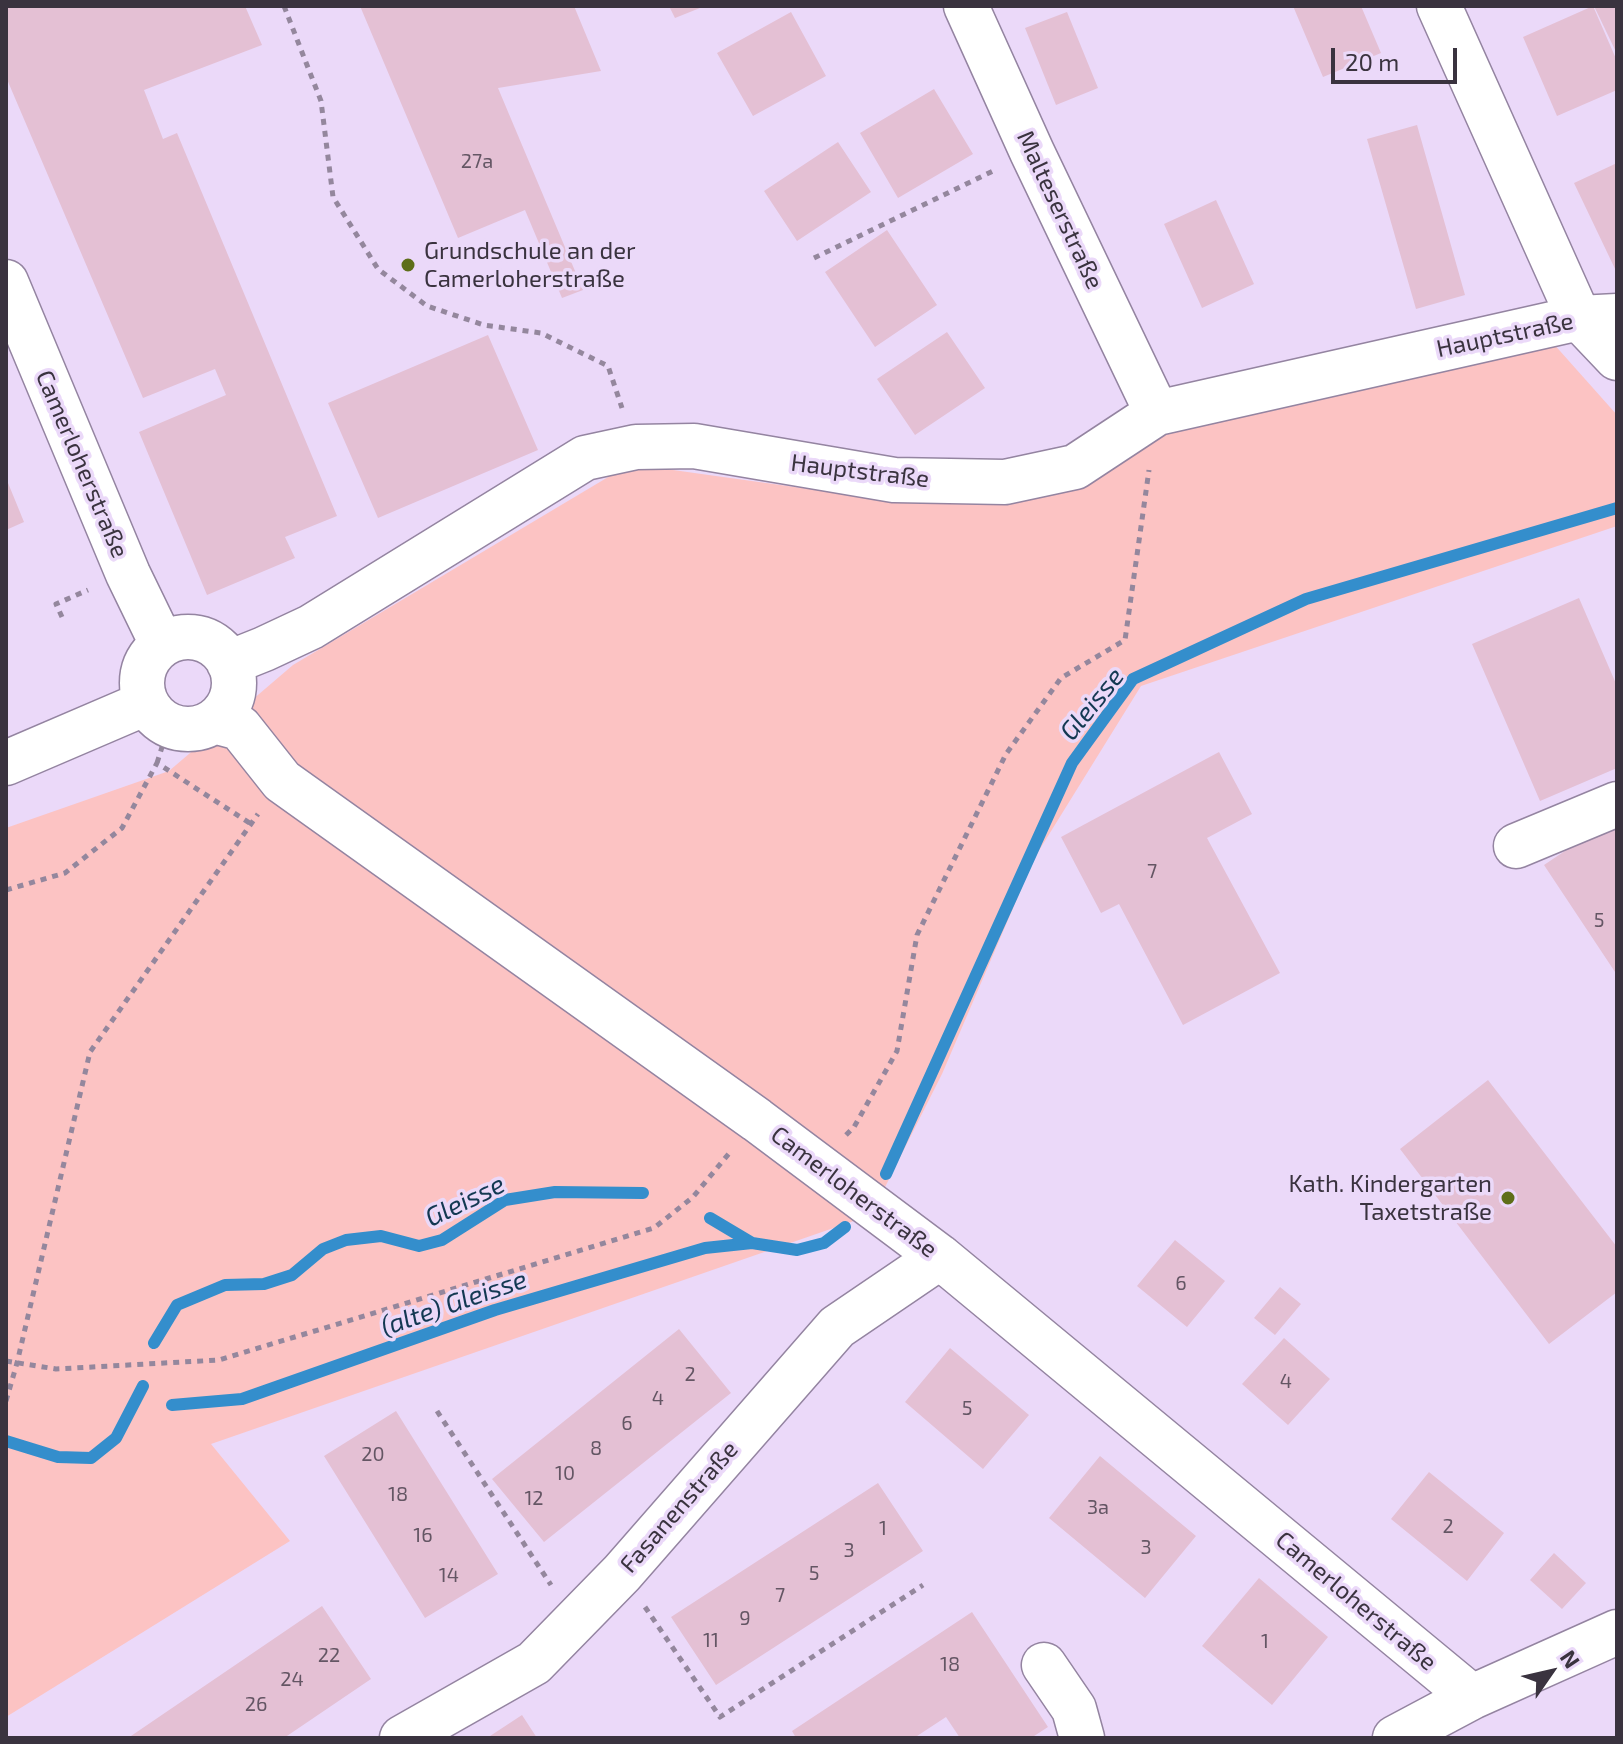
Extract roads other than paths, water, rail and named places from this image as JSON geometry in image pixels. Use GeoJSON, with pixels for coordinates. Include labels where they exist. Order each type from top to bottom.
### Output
{"type":"FeatureCollection","features":[{"type":"Feature","properties":{"kind":"street","name":"Malteserstraße"},"geometry":{"type":"LineString","coordinates":[[966,6],[1157,413]]}},
{"type":"Feature","properties":{"kind":"street"},"geometry":{"type":"LineString","coordinates":[[1439,6],[1617,358]]}},
{"type":"Feature","properties":{"kind":"street","name":"Camerloherstraße"},"geometry":{"type":"LineString","coordinates":[[6,282],[128,574],[162,644]]}},
{"type":"Feature","properties":{"kind":"street","name":"Hauptstraße"},"geometry":{"type":"LineString","coordinates":[[229,663],[311,627],[585,458],[636,447],[694,446],[894,480],[1005,482],[1075,467],[1157,413],[1598,317]]}},
{"type":"Feature","properties":{"kind":"street"},"geometry":{"type":"LineString","coordinates":[[192,636],[220,650],[229,663],[233,675],[230,700],[214,721],[200,728],[184,729],[169,725],[156,716],[146,703],[141,677],[152,653],[162,644],[192,636]]}},
{"type":"Feature","properties":{"kind":"street"},"geometry":{"type":"LineString","coordinates":[[6,763],[146,703]]}},
{"type":"Feature","properties":{"kind":"street","name":"Camerloherstraße"},"geometry":{"type":"LineString","coordinates":[[214,721],[240,728],[282,781],[757,1120],[940,1257],[1472,1697]]}},
{"type":"Feature","properties":{"kind":"street"},"geometry":{"type":"LineString","coordinates":[[1516,846],[1617,804]]}},
{"type":"Feature","properties":{"kind":"street","name":"Fasanenstraße"},"geometry":{"type":"LineString","coordinates":[[402,1738],[534,1663],[622,1573],[837,1327],[940,1257]]}},
{"type":"Feature","properties":{"kind":"street"},"geometry":{"type":"LineString","coordinates":[[1395,1738],[1472,1697],[1617,1632]]}},
{"type":"Feature","properties":{"kind":"street"},"geometry":{"type":"LineString","coordinates":[[1044,1665],[1074,1709],[1082,1738]]}},
{"type":"Feature","properties":{"kind":"waterway","name":"Gleisse"},"geometry":{"type":"LineString","coordinates":[[886,1174],[1072,763],[1133,679],[1306,599],[1617,508]]}},
{"type":"Feature","properties":{"kind":"waterway","name":"Gleisse"},"geometry":{"type":"LineString","coordinates":[[154,1343],[177,1305],[225,1285],[264,1284],[292,1275],[323,1249],[346,1240],[381,1236],[419,1246],[442,1240],[505,1200],[555,1192],[643,1193]]}},
{"type":"Feature","properties":{"kind":"waterway","name":"Gleisse"},"geometry":{"type":"LineString","coordinates":[[710,1218],[752,1243],[797,1250],[824,1243],[845,1227]]}},
{"type":"Feature","properties":{"kind":"waterway","name":"(alte) Gleisse"},"geometry":{"type":"LineString","coordinates":[[172,1405],[242,1399],[495,1310],[705,1248],[752,1243]]}},
{"type":"Feature","properties":{"kind":"waterway","name":"Gleisse"},"geometry":{"type":"LineString","coordinates":[[6,1441],[58,1457],[91,1458],[116,1438],[143,1386]]}},
{"type":"Feature","properties":{"kind":"place","name":"Grundschule an der Camerloherstraße"},"geometry":{"type":"Point","coordinates":[408,265]}},
{"type":"Feature","properties":{"kind":"place","name":"Kath. Kindergarten Taxetstraße"},"geometry":{"type":"Point","coordinates":[1508,1198]}}]}
